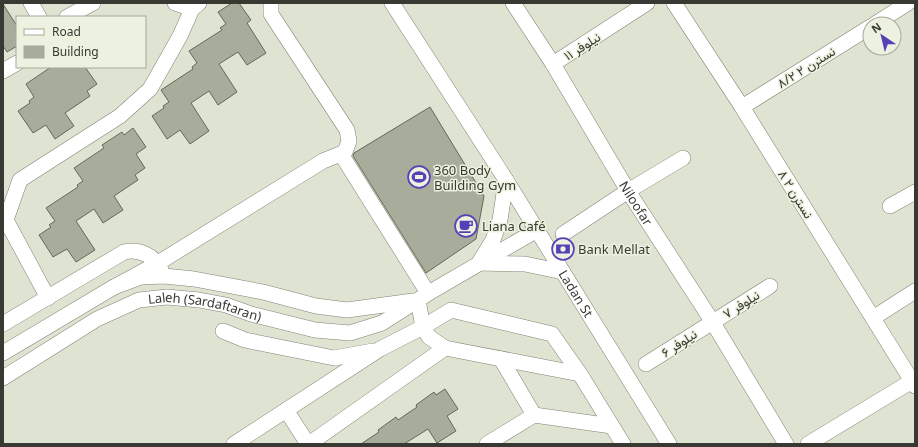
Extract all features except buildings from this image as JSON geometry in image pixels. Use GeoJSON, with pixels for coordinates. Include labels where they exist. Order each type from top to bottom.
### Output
{"type":"FeatureCollection","features":[{"type":"Feature","properties":{"kind":"street"},"geometry":{"type":"LineString","coordinates":[[31,3],[38,16]]}},
{"type":"Feature","properties":{"kind":"street"},"geometry":{"type":"LineString","coordinates":[[69,16],[93,3]]}},
{"type":"Feature","properties":{"kind":"street"},"geometry":{"type":"LineString","coordinates":[[3,192],[120,116],[150,89],[196,6],[174,3]]}},
{"type":"Feature","properties":{"kind":"street"},"geometry":{"type":"LineString","coordinates":[[3,353],[114,287],[161,270],[323,161],[343,153],[349,141],[347,130],[271,14],[271,3]]}},
{"type":"Feature","properties":{"kind":"street","name":"Ladan St"},"geometry":{"type":"LineString","coordinates":[[392,3],[506,180],[669,444]]}},
{"type":"Feature","properties":{"kind":"street","name":"Niloofar"},"geometry":{"type":"LineString","coordinates":[[513,3],[553,64],[628,191],[712,321],[786,444]]}},
{"type":"Feature","properties":{"kind":"street","name":"۱۱ نیلوفر"},"geometry":{"type":"LineString","coordinates":[[553,64],[611,28],[647,3]]}},
{"type":"Feature","properties":{"kind":"street","name":"۸ نسترن ۲"},"geometry":{"type":"LineString","coordinates":[[674,3],[742,107],[914,384]]}},
{"type":"Feature","properties":{"kind":"street"},"geometry":{"type":"LineString","coordinates":[[888,16],[908,3]]}},
{"type":"Feature","properties":{"kind":"street","name":"۸/۲ نسترن ۲"},"geometry":{"type":"LineString","coordinates":[[742,107],[862,32]]}},
{"type":"Feature","properties":{"kind":"street"},"geometry":{"type":"LineString","coordinates":[[3,72],[16,64]]}},
{"type":"Feature","properties":{"kind":"street"},"geometry":{"type":"LineString","coordinates":[[343,153],[426,295],[423,327],[429,337],[445,348],[580,374]]}},
{"type":"Feature","properties":{"kind":"street"},"geometry":{"type":"LineString","coordinates":[[563,234],[628,191],[683,158]]}},
{"type":"Feature","properties":{"kind":"street"},"geometry":{"type":"LineString","coordinates":[[20,180],[5,218],[48,298]]}},
{"type":"Feature","properties":{"kind":"street"},"geometry":{"type":"LineString","coordinates":[[478,264],[493,240],[500,220],[506,180]]}},
{"type":"Feature","properties":{"kind":"street"},"geometry":{"type":"LineString","coordinates":[[890,206],[915,192]]}},
{"type":"Feature","properties":{"kind":"street","name":"Laleh (Sardaftaran)"},"geometry":{"type":"LineString","coordinates":[[3,378],[97,319],[139,300],[167,297],[199,300],[226,305],[252,314],[315,330],[350,333],[382,323],[426,295],[537,230]]}},
{"type":"Feature","properties":{"kind":"street"},"geometry":{"type":"LineString","coordinates":[[3,324],[124,252],[130,250],[144,253],[161,270],[167,297]]}},
{"type":"Feature","properties":{"kind":"street"},"geometry":{"type":"LineString","coordinates":[[478,264],[525,264],[563,272]]}},
{"type":"Feature","properties":{"kind":"street","name":"Laleh (Sardaftaran)"},"geometry":{"type":"LineString","coordinates":[[161,270],[194,279],[263,292],[316,306],[347,310],[426,295]]}},
{"type":"Feature","properties":{"kind":"street","name":"۷ نیلوفر"},"geometry":{"type":"LineString","coordinates":[[712,321],[770,286]]}},
{"type":"Feature","properties":{"kind":"street"},"geometry":{"type":"LineString","coordinates":[[873,318],[915,291]]}},
{"type":"Feature","properties":{"kind":"street"},"geometry":{"type":"LineString","coordinates":[[234,444],[380,350],[451,310],[552,334],[580,374],[623,444]]}},
{"type":"Feature","properties":{"kind":"street"},"geometry":{"type":"LineString","coordinates":[[245,340],[252,314]]}},
{"type":"Feature","properties":{"kind":"street","name":"۶ نیلوفر"},"geometry":{"type":"LineString","coordinates":[[646,364],[712,321]]}},
{"type":"Feature","properties":{"kind":"street"},"geometry":{"type":"LineString","coordinates":[[223,331],[245,340],[334,358],[380,350]]}},
{"type":"Feature","properties":{"kind":"street"},"geometry":{"type":"LineString","coordinates":[[286,410],[308,444],[445,348]]}},
{"type":"Feature","properties":{"kind":"street"},"geometry":{"type":"LineString","coordinates":[[501,359],[534,415]]}},
{"type":"Feature","properties":{"kind":"street"},"geometry":{"type":"LineString","coordinates":[[808,444],[853,416],[914,384]]}},
{"type":"Feature","properties":{"kind":"street"},"geometry":{"type":"LineString","coordinates":[[487,444],[534,415],[612,426]]}},
{"type":"Feature","properties":{"kind":"place","name":"360 Body Building Gym"},"geometry":{"type":"Point","coordinates":[419,177]}},
{"type":"Feature","properties":{"kind":"place","name":"Liana Café"},"geometry":{"type":"Point","coordinates":[466,226]}},
{"type":"Feature","properties":{"kind":"place","name":"Bank Mellat"},"geometry":{"type":"Point","coordinates":[563,249]}}]}
